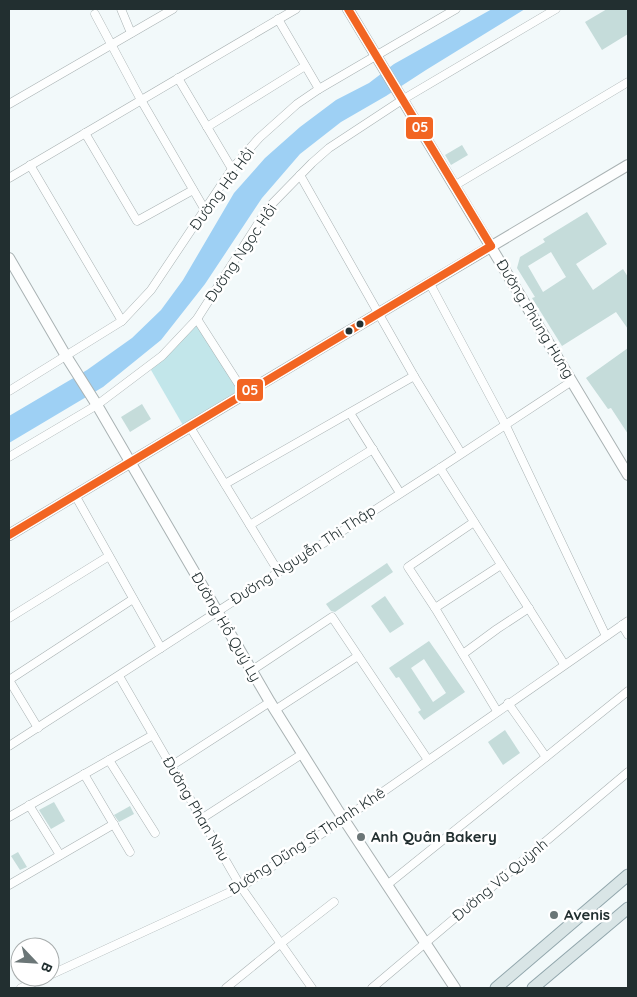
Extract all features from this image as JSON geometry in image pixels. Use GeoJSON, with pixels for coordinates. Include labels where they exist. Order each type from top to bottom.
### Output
{"type":"FeatureCollection","features":[{"type":"Feature","properties":{"kind":"main road"},"geometry":{"type":"LineString","coordinates":[[496,988],[628,875]]}},
{"type":"Feature","properties":{"kind":"main road"},"geometry":{"type":"LineString","coordinates":[[532,988],[628,908]]}},
{"type":"Feature","properties":{"kind":"street"},"geometry":{"type":"LineString","coordinates":[[121,9],[131,33]]}},
{"type":"Feature","properties":{"kind":"street"},"geometry":{"type":"LineString","coordinates":[[9,104],[172,9]]}},
{"type":"Feature","properties":{"kind":"street"},"geometry":{"type":"LineString","coordinates":[[9,178],[296,9]]}},
{"type":"Feature","properties":{"kind":"street","name":"Đường Phùng Hưng"},"geometry":{"type":"LineString","coordinates":[[348,9],[628,475]]}},
{"type":"Feature","properties":{"kind":"street","name":"Đường Hà Hồi"},"geometry":{"type":"LineString","coordinates":[[9,391],[122,321],[152,290],[232,169],[259,138],[297,104],[319,89],[456,9]]}},
{"type":"Feature","properties":{"kind":"street","name":"Đường Ngọc Hồi"},"geometry":{"type":"LineString","coordinates":[[9,457],[156,360],[197,319],[268,208],[329,148],[400,96],[556,9]]}},
{"type":"Feature","properties":{"kind":"street"},"geometry":{"type":"LineString","coordinates":[[94,14],[205,210]]}},
{"type":"Feature","properties":{"kind":"street"},"geometry":{"type":"LineString","coordinates":[[278,19],[319,89]]}},
{"type":"Feature","properties":{"kind":"street"},"geometry":{"type":"LineString","coordinates":[[207,126],[305,66]]}},
{"type":"Feature","properties":{"kind":"street"},"geometry":{"type":"LineString","coordinates":[[178,78],[232,169]]}},
{"type":"Feature","properties":{"kind":"street"},"geometry":{"type":"LineString","coordinates":[[454,186],[628,82]]}},
{"type":"Feature","properties":{"kind":"street"},"geometry":{"type":"LineString","coordinates":[[85,133],[137,221],[193,190]]}},
{"type":"Feature","properties":{"kind":"street"},"geometry":{"type":"LineString","coordinates":[[30,165],[122,321]]}},
{"type":"Feature","properties":{"kind":"street"},"geometry":{"type":"LineString","coordinates":[[9,535],[378,312],[628,165]]}},
{"type":"Feature","properties":{"kind":"street"},"geometry":{"type":"LineString","coordinates":[[300,175],[414,376],[461,453]]}},
{"type":"Feature","properties":{"kind":"street","name":"Đường Hồ Quý Ly"},"geometry":{"type":"LineString","coordinates":[[9,258],[74,370],[131,462],[272,706],[455,988]]}},
{"type":"Feature","properties":{"kind":"street"},"geometry":{"type":"LineString","coordinates":[[429,282],[506,426],[606,636]]}},
{"type":"Feature","properties":{"kind":"street"},"geometry":{"type":"LineString","coordinates":[[197,319],[245,394]]}},
{"type":"Feature","properties":{"kind":"street"},"geometry":{"type":"LineString","coordinates":[[225,484],[414,376]]}},
{"type":"Feature","properties":{"kind":"street","name":"Đường Nguyễn Thị Thập"},"geometry":{"type":"LineString","coordinates":[[9,746],[461,453],[506,426],[572,381]]}},
{"type":"Feature","properties":{"kind":"street"},"geometry":{"type":"LineString","coordinates":[[350,412],[400,493]]}},
{"type":"Feature","properties":{"kind":"street"},"geometry":{"type":"LineString","coordinates":[[190,427],[278,571]]}},
{"type":"Feature","properties":{"kind":"street"},"geometry":{"type":"LineString","coordinates":[[250,526],[373,450]]}},
{"type":"Feature","properties":{"kind":"street"},"geometry":{"type":"LineString","coordinates":[[440,468],[564,664]]}},
{"type":"Feature","properties":{"kind":"street"},"geometry":{"type":"LineString","coordinates":[[75,495],[160,648]]}},
{"type":"Feature","properties":{"kind":"street"},"geometry":{"type":"LineString","coordinates":[[474,522],[408,568],[436,608],[497,711]]}},
{"type":"Feature","properties":{"kind":"street"},"geometry":{"type":"LineString","coordinates":[[9,618],[109,556]]}},
{"type":"Feature","properties":{"kind":"street"},"geometry":{"type":"LineString","coordinates":[[436,608],[502,565]]}},
{"type":"Feature","properties":{"kind":"street"},"geometry":{"type":"LineString","coordinates":[[38,728],[9,680],[133,599]]}},
{"type":"Feature","properties":{"kind":"street"},"geometry":{"type":"LineString","coordinates":[[464,654],[497,628],[529,608]]}},
{"type":"Feature","properties":{"kind":"street"},"geometry":{"type":"LineString","coordinates":[[251,671],[332,617],[428,760]]}},
{"type":"Feature","properties":{"kind":"street"},"geometry":{"type":"LineString","coordinates":[[625,623],[628,635]]}},
{"type":"Feature","properties":{"kind":"street","name":"Đường Dũng Sĩ Thanh Khê"},"geometry":{"type":"LineString","coordinates":[[60,970],[241,887],[344,819],[625,623]]}},
{"type":"Feature","properties":{"kind":"street"},"geometry":{"type":"LineString","coordinates":[[171,766],[358,656]]}},
{"type":"Feature","properties":{"kind":"street","name":"Đường Phan Nhu"},"geometry":{"type":"LineString","coordinates":[[119,676],[241,887],[307,986]]}},
{"type":"Feature","properties":{"kind":"street"},"geometry":{"type":"LineString","coordinates":[[387,885],[628,691]]}},
{"type":"Feature","properties":{"kind":"street"},"geometry":{"type":"LineString","coordinates":[[508,703],[546,757]]}},
{"type":"Feature","properties":{"kind":"street"},"geometry":{"type":"LineString","coordinates":[[9,817],[153,735]]}},
{"type":"Feature","properties":{"kind":"street"},"geometry":{"type":"LineString","coordinates":[[201,819],[302,754]]}},
{"type":"Feature","properties":{"kind":"street"},"geometry":{"type":"LineString","coordinates":[[110,760],[155,833]]}},
{"type":"Feature","properties":{"kind":"street","name":"Đường Vũ Quỳnh"},"geometry":{"type":"LineString","coordinates":[[372,988],[628,772]]}},
{"type":"Feature","properties":{"kind":"street"},"geometry":{"type":"LineString","coordinates":[[84,774],[130,852]]}},
{"type":"Feature","properties":{"kind":"street"},"geometry":{"type":"LineString","coordinates":[[30,805],[60,855]]}},
{"type":"Feature","properties":{"kind":"street"},"geometry":{"type":"LineString","coordinates":[[9,885],[114,824]]}},
{"type":"Feature","properties":{"kind":"street"},"geometry":{"type":"LineString","coordinates":[[226,988],[334,902]]}},
{"type":"Feature","properties":{"kind":"shaded area"},"geometry":{"type":"Polygon","coordinates":[[[197,319],[245,394],[184,427],[151,370],[197,319]]]}},
{"type":"Feature","properties":{"kind":"water"},"geometry":{"type":"Polygon","coordinates":[[[492,9],[525,9],[341,122],[300,154],[262,198],[205,284],[161,340],[103,387],[9,443],[9,416],[87,370],[132,338],[161,310],[183,280],[234,193],[265,158],[300,127],[336,100],[369,83],[394,64],[492,9]]]}},
{"type":"Feature","properties":{"kind":"building"},"geometry":{"type":"Polygon","coordinates":[[[607,9],[628,9],[628,34],[602,50],[585,22],[607,9]]]}},
{"type":"Feature","properties":{"kind":"building"},"geometry":{"type":"Polygon","coordinates":[[[462,145],[468,155],[451,165],[445,155],[462,145]]]}},
{"type":"Feature","properties":{"kind":"building"},"geometry":{"type":"Polygon","coordinates":[[[587,212],[607,244],[576,264],[593,290],[623,269],[628,277],[628,329],[616,312],[562,346],[532,298],[535,297],[517,268],[520,257],[545,242],[543,239],[587,212]],[[551,252],[528,266],[543,292],[566,277],[551,252]]]}},
{"type":"Feature","properties":{"kind":"building"},"geometry":{"type":"Polygon","coordinates":[[[628,348],[628,434],[611,408],[608,409],[586,378],[628,348]]]}},
{"type":"Feature","properties":{"kind":"building"},"geometry":{"type":"Polygon","coordinates":[[[142,404],[151,419],[130,432],[121,417],[142,404]]]}},
{"type":"Feature","properties":{"kind":"building"},"geometry":{"type":"Polygon","coordinates":[[[387,563],[393,572],[335,612],[331,611],[326,604],[387,563]]]}},
{"type":"Feature","properties":{"kind":"building"},"geometry":{"type":"Polygon","coordinates":[[[385,596],[404,624],[390,633],[371,606],[385,596]]]}},
{"type":"Feature","properties":{"kind":"building"},"geometry":{"type":"Polygon","coordinates":[[[429,641],[465,692],[424,720],[418,712],[421,710],[399,677],[396,678],[389,668],[429,641]],[[424,659],[411,668],[433,702],[446,693],[424,659]]]}},
{"type":"Feature","properties":{"kind":"building"},"geometry":{"type":"Polygon","coordinates":[[[505,730],[520,753],[503,765],[488,742],[505,730]]]}},
{"type":"Feature","properties":{"kind":"building"},"geometry":{"type":"Polygon","coordinates":[[[54,802],[65,821],[51,829],[39,810],[54,802]]]}},
{"type":"Feature","properties":{"kind":"building"},"geometry":{"type":"Polygon","coordinates":[[[130,806],[134,814],[119,822],[114,815],[130,806]]]}},
{"type":"Feature","properties":{"kind":"building"},"geometry":{"type":"Polygon","coordinates":[[[18,852],[27,867],[20,870],[11,856],[18,852]]]}},
{"type":"Feature","properties":{"kind":"transit line","name":"05"},"geometry":{"type":"LineString","coordinates":[[348,9],[491,246]]}},
{"type":"Feature","properties":{"kind":"transit line","name":"05"},"geometry":{"type":"LineString","coordinates":[[9,535],[491,246]]}},
{"type":"Feature","properties":{"kind":"place","name":"Anh Quân Bakery"},"geometry":{"type":"Point","coordinates":[361,837]}},
{"type":"Feature","properties":{"kind":"place","name":"Avenis"},"geometry":{"type":"Point","coordinates":[554,915]}}]}
